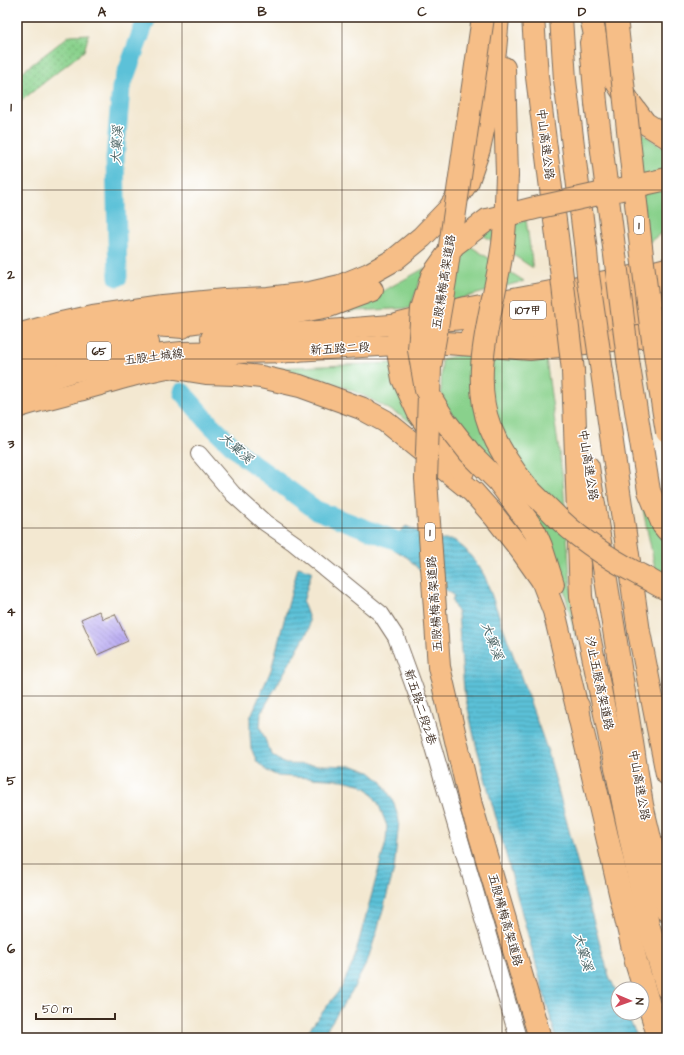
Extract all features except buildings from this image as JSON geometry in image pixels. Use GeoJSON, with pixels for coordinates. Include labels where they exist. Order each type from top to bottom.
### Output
{"type":"FeatureCollection","features":[{"type":"Feature","properties":{"kind":"highway","name":"五股楊梅高架道路"},"geometry":{"type":"LineString","coordinates":[[483,17],[446,273],[430,367],[426,479],[439,667],[471,805],[540,1038]]}},
{"type":"Feature","properties":{"kind":"highway"},"geometry":{"type":"LineString","coordinates":[[500,17],[506,206],[503,245],[482,369],[485,409],[490,426],[499,446],[512,466],[526,485],[560,520],[587,543],[617,563],[667,588]]}},
{"type":"Feature","properties":{"kind":"highway"},"geometry":{"type":"LineString","coordinates":[[17,335],[93,316],[162,306],[224,300],[268,298],[310,293],[340,286],[369,274],[394,260],[422,237],[450,209],[468,180],[479,149],[487,112],[500,17]]}},
{"type":"Feature","properties":{"kind":"highway"},"geometry":{"type":"LineString","coordinates":[[500,17],[496,114],[492,151],[482,183],[462,216],[441,241],[411,265],[376,288],[329,306],[287,314],[222,318],[175,347],[206,373],[261,377],[300,386],[361,408],[385,421],[473,492],[521,550],[542,580]]}},
{"type":"Feature","properties":{"kind":"highway","name":"中山高速公路"},"geometry":{"type":"LineString","coordinates":[[533,17],[537,77],[573,371],[642,805],[667,910]]}},
{"type":"Feature","properties":{"kind":"highway"},"geometry":{"type":"LineString","coordinates":[[561,17],[565,80],[588,275],[639,632],[667,774]]}},
{"type":"Feature","properties":{"kind":"highway"},"geometry":{"type":"LineString","coordinates":[[590,17],[596,103],[629,367],[649,491],[663,525],[667,530]]}},
{"type":"Feature","properties":{"kind":"highway"},"geometry":{"type":"LineString","coordinates":[[590,17],[598,48],[612,76],[645,123],[667,137]]}},
{"type":"Feature","properties":{"kind":"highway","name":"1"},"geometry":{"type":"LineString","coordinates":[[616,17],[643,267],[667,432]]}},
{"type":"Feature","properties":{"kind":"highway"},"geometry":{"type":"LineString","coordinates":[[580,720],[573,664],[552,582],[535,532],[498,481],[470,452],[445,421],[426,390],[419,350],[422,309],[432,276],[454,244],[487,220],[667,178]]}},
{"type":"Feature","properties":{"kind":"highway"},"geometry":{"type":"LineString","coordinates":[[659,1038],[636,962],[554,611],[536,565],[513,526],[456,463],[418,414],[402,379],[397,346],[400,324],[465,308],[635,277],[667,269]]}},
{"type":"Feature","properties":{"kind":"highway"},"geometry":{"type":"LineString","coordinates":[[432,342],[530,349],[667,334]]}},
{"type":"Feature","properties":{"kind":"highway","name":"五股土城線"},"geometry":{"type":"LineString","coordinates":[[17,373],[33,367],[117,346],[161,341],[175,347]]}},
{"type":"Feature","properties":{"kind":"highway","name":"五股土城線"},"geometry":{"type":"LineString","coordinates":[[17,388],[72,371],[144,357],[175,347],[294,342]]}},
{"type":"Feature","properties":{"kind":"highway","name":"汐止五股高架道路"},"geometry":{"type":"LineString","coordinates":[[573,371],[581,597],[648,924],[667,988]]}},
{"type":"Feature","properties":{"kind":"highway"},"geometry":{"type":"LineString","coordinates":[[639,632],[667,739]]}},
{"type":"Feature","properties":{"kind":"main road","name":"新五路二段"},"geometry":{"type":"LineString","coordinates":[[294,342],[400,324],[464,319],[529,310],[664,297]]}},
{"type":"Feature","properties":{"kind":"main road","name":"新五路二段"},"geometry":{"type":"LineString","coordinates":[[17,408],[110,381],[175,347],[294,342],[397,346],[432,342],[664,297]]}},
{"type":"Feature","properties":{"kind":"main road","name":"新五路二段"},"geometry":{"type":"LineString","coordinates":[[17,354],[29,348],[66,338],[111,329],[138,326],[175,347]]}},
{"type":"Feature","properties":{"kind":"street","name":"新五路二段2巷"},"geometry":{"type":"LineString","coordinates":[[199,454],[233,494],[259,518],[294,543],[382,614],[396,637],[420,706],[518,1038]]}},
{"type":"Feature","properties":{"kind":"green space"},"geometry":{"type":"Polygon","coordinates":[[[89,34],[84,51],[17,104],[17,76],[70,35],[89,34]]]}},
{"type":"Feature","properties":{"kind":"green space"},"geometry":{"type":"Polygon","coordinates":[[[633,124],[653,141],[667,150],[667,227],[648,243],[633,124]]]}},
{"type":"Feature","properties":{"kind":"green space"},"geometry":{"type":"Polygon","coordinates":[[[526,220],[533,268],[483,235],[496,228],[526,220]]]}},
{"type":"Feature","properties":{"kind":"green space"},"geometry":{"type":"Polygon","coordinates":[[[470,246],[524,281],[448,302],[457,256],[470,246]]]}},
{"type":"Feature","properties":{"kind":"green space"},"geometry":{"type":"Polygon","coordinates":[[[425,268],[410,308],[322,313],[359,302],[385,290],[425,268]]]}},
{"type":"Feature","properties":{"kind":"green space"},"geometry":{"type":"Polygon","coordinates":[[[543,338],[563,480],[577,647],[565,592],[547,535],[446,406],[441,391],[442,359],[543,338]]]}},
{"type":"Feature","properties":{"kind":"green space"},"geometry":{"type":"Polygon","coordinates":[[[393,363],[422,429],[378,403],[342,386],[273,368],[393,363]]]}},
{"type":"Feature","properties":{"kind":"green space"},"geometry":{"type":"Polygon","coordinates":[[[639,490],[667,548],[667,626],[639,490]]]}},
{"type":"Feature","properties":{"kind":"water"},"geometry":{"type":"Polygon","coordinates":[[[406,526],[438,540],[454,540],[466,550],[485,577],[548,752],[587,898],[611,981],[610,981],[610,1021],[630,1021],[638,1038],[556,1038],[475,741],[464,690],[458,614],[452,601],[454,596],[425,576],[408,558],[395,550],[392,539],[406,526]]]}},
{"type":"Feature","properties":{"kind":"water"},"geometry":{"type":"Polygon","coordinates":[[[298,567],[312,571],[303,602],[309,619],[309,629],[261,713],[260,727],[271,754],[285,764],[354,766],[370,772],[382,782],[394,803],[399,821],[394,870],[367,962],[352,991],[327,1029],[325,1038],[305,1038],[308,1031],[341,988],[353,963],[386,842],[387,826],[378,803],[370,791],[359,784],[343,780],[278,776],[267,771],[257,762],[251,748],[250,718],[271,670],[298,567]]]}},
{"type":"Feature","properties":{"kind":"waterway","name":"大窠溪"},"geometry":{"type":"LineString","coordinates":[[118,277],[115,158],[121,88],[147,17]]}},
{"type":"Feature","properties":{"kind":"waterway","name":"大窠溪"},"geometry":{"type":"LineString","coordinates":[[182,392],[210,424],[244,457],[316,510],[416,548]]}}]}
